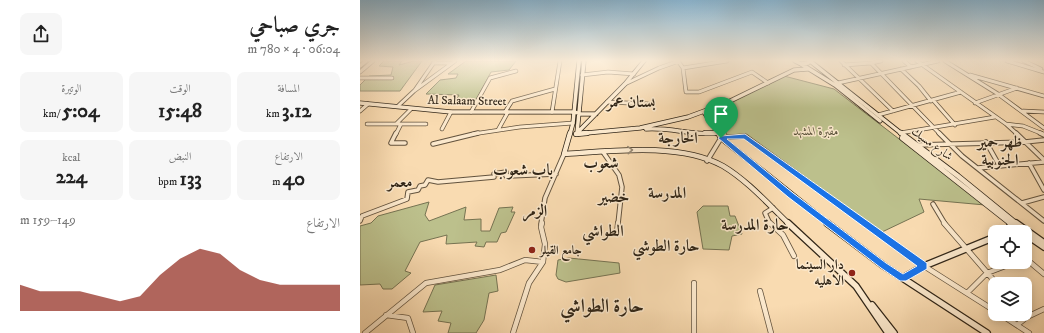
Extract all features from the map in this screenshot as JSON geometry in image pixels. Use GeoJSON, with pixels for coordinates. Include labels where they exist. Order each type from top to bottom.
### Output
{"type":"FeatureCollection","features":[{"type":"Feature","properties":{"kind":"street"},"geometry":{"type":"LineString","coordinates":[[414,91],[424,77]]}},
{"type":"Feature","properties":{"kind":"street"},"geometry":{"type":"LineString","coordinates":[[360,102],[398,106],[414,91],[433,77]]}},
{"type":"Feature","properties":{"kind":"street"},"geometry":{"type":"LineString","coordinates":[[471,112],[490,78],[495,77]]}},
{"type":"Feature","properties":{"kind":"street"},"geometry":{"type":"LineString","coordinates":[[552,112],[557,77]]}},
{"type":"Feature","properties":{"kind":"street"},"geometry":{"type":"LineString","coordinates":[[513,333],[529,283],[543,262],[544,244],[541,227],[545,198],[570,137],[575,112],[578,77]]}},
{"type":"Feature","properties":{"kind":"street"},"geometry":{"type":"LineString","coordinates":[[576,134],[580,114],[582,77]]}},
{"type":"Feature","properties":{"kind":"street"},"geometry":{"type":"LineString","coordinates":[[576,134],[632,77]]}},
{"type":"Feature","properties":{"kind":"street"},"geometry":{"type":"LineString","coordinates":[[625,84],[641,77]]}},
{"type":"Feature","properties":{"kind":"street"},"geometry":{"type":"LineString","coordinates":[[684,77],[686,92],[699,92],[740,77]]}},
{"type":"Feature","properties":{"kind":"street"},"geometry":{"type":"LineString","coordinates":[[759,77],[768,83]]}},
{"type":"Feature","properties":{"kind":"street"},"geometry":{"type":"LineString","coordinates":[[576,134],[622,130],[661,124],[704,112],[781,77]]}},
{"type":"Feature","properties":{"kind":"street","name":"شارع مسيك"},"geometry":{"type":"LineString","coordinates":[[821,77],[835,85],[876,116],[1013,225]]}},
{"type":"Feature","properties":{"kind":"street","name":"شارع مسيك"},"geometry":{"type":"LineString","coordinates":[[829,77],[876,116],[918,145],[1042,242],[1044,247]]}},
{"type":"Feature","properties":{"kind":"street"},"geometry":{"type":"LineString","coordinates":[[856,77],[893,111]]}},
{"type":"Feature","properties":{"kind":"street"},"geometry":{"type":"LineString","coordinates":[[838,83],[868,77]]}},
{"type":"Feature","properties":{"kind":"street"},"geometry":{"type":"LineString","coordinates":[[885,77],[912,106],[962,156],[1044,221]]}},
{"type":"Feature","properties":{"kind":"street"},"geometry":{"type":"LineString","coordinates":[[909,77],[955,125]]}},
{"type":"Feature","properties":{"kind":"street"},"geometry":{"type":"LineString","coordinates":[[938,77],[1006,124],[1044,161]]}},
{"type":"Feature","properties":{"kind":"street"},"geometry":{"type":"LineString","coordinates":[[972,77],[1044,128]]}},
{"type":"Feature","properties":{"kind":"street"},"geometry":{"type":"LineString","coordinates":[[977,77],[1044,96]]}},
{"type":"Feature","properties":{"kind":"street"},"geometry":{"type":"LineString","coordinates":[[360,78],[392,78]]}},
{"type":"Feature","properties":{"kind":"street"},"geometry":{"type":"LineString","coordinates":[[974,103],[1018,88]]}},
{"type":"Feature","properties":{"kind":"street"},"geometry":{"type":"LineString","coordinates":[[498,130],[512,101],[555,89]]}},
{"type":"Feature","properties":{"kind":"street"},"geometry":{"type":"LineString","coordinates":[[876,116],[960,92]]}},
{"type":"Feature","properties":{"kind":"street","name":"Al Salaam Street"},"geometry":{"type":"LineString","coordinates":[[360,102],[451,112],[575,112]]}},
{"type":"Feature","properties":{"kind":"street"},"geometry":{"type":"LineString","coordinates":[[607,102],[649,104]]}},
{"type":"Feature","properties":{"kind":"street"},"geometry":{"type":"LineString","coordinates":[[360,111],[368,104]]}},
{"type":"Feature","properties":{"kind":"street"},"geometry":{"type":"LineString","coordinates":[[396,124],[411,108]]}},
{"type":"Feature","properties":{"kind":"street"},"geometry":{"type":"LineString","coordinates":[[1022,111],[1044,112]]}},
{"type":"Feature","properties":{"kind":"street"},"geometry":{"type":"LineString","coordinates":[[442,130],[451,112]]}},
{"type":"Feature","properties":{"kind":"street"},"geometry":{"type":"LineString","coordinates":[[575,112],[580,114],[596,114]]}},
{"type":"Feature","properties":{"kind":"street"},"geometry":{"type":"LineString","coordinates":[[704,112],[719,136],[791,195],[884,266],[987,333]]}},
{"type":"Feature","properties":{"kind":"street"},"geometry":{"type":"LineString","coordinates":[[900,133],[955,125],[995,117]]}},
{"type":"Feature","properties":{"kind":"street"},"geometry":{"type":"LineString","coordinates":[[433,144],[458,137],[498,130],[526,126],[573,123]]}},
{"type":"Feature","properties":{"kind":"street"},"geometry":{"type":"LineString","coordinates":[[367,124],[426,124]]}},
{"type":"Feature","properties":{"kind":"street"},"geometry":{"type":"LineString","coordinates":[[401,124],[391,143],[405,143]]}},
{"type":"Feature","properties":{"kind":"street"},"geometry":{"type":"LineString","coordinates":[[1006,124],[1023,126],[1044,135]]}},
{"type":"Feature","properties":{"kind":"street"},"geometry":{"type":"LineString","coordinates":[[570,137],[662,128],[719,136],[745,136],[924,266],[988,306]]}},
{"type":"Feature","properties":{"kind":"street"},"geometry":{"type":"LineString","coordinates":[[707,161],[719,136]]}},
{"type":"Feature","properties":{"kind":"street"},"geometry":{"type":"LineString","coordinates":[[918,145],[1025,142],[1044,140]]}},
{"type":"Feature","properties":{"kind":"street"},"geometry":{"type":"LineString","coordinates":[[986,142],[999,165]]}},
{"type":"Feature","properties":{"kind":"street"},"geometry":{"type":"LineString","coordinates":[[564,154],[645,149],[686,155],[719,165],[739,177],[856,286],[888,333]]}},
{"type":"Feature","properties":{"kind":"street"},"geometry":{"type":"LineString","coordinates":[[604,152],[619,175],[622,188],[617,232]]}},
{"type":"Feature","properties":{"kind":"street"},"geometry":{"type":"LineString","coordinates":[[978,168],[1044,161]]}},
{"type":"Feature","properties":{"kind":"street"},"geometry":{"type":"LineString","coordinates":[[1029,163],[1044,190]]}},
{"type":"Feature","properties":{"kind":"street"},"geometry":{"type":"LineString","coordinates":[[360,221],[362,216],[407,199],[408,192],[418,190],[420,186],[425,185],[428,180],[438,182],[494,175],[506,172],[506,176],[556,174]]}},
{"type":"Feature","properties":{"kind":"street"},"geometry":{"type":"LineString","coordinates":[[1022,203],[1044,197]]}},
{"type":"Feature","properties":{"kind":"street"},"geometry":{"type":"LineString","coordinates":[[933,204],[947,227],[991,277]]}},
{"type":"Feature","properties":{"kind":"street"},"geometry":{"type":"LineString","coordinates":[[773,208],[765,214],[771,225],[783,235],[794,256]]}},
{"type":"Feature","properties":{"kind":"street","name":"شارع مسيك"},"geometry":{"type":"LineString","coordinates":[[1032,237],[1042,242]]}},
{"type":"Feature","properties":{"kind":"street"},"geometry":{"type":"LineString","coordinates":[[903,278],[924,266],[988,239]]}},
{"type":"Feature","properties":{"kind":"street"},"geometry":{"type":"LineString","coordinates":[[365,333],[426,283],[500,270],[525,260],[543,262]]}},
{"type":"Feature","properties":{"kind":"street"},"geometry":{"type":"LineString","coordinates":[[1032,264],[1044,274]]}},
{"type":"Feature","properties":{"kind":"street"},"geometry":{"type":"LineString","coordinates":[[967,293],[987,273],[998,269]]}},
{"type":"Feature","properties":{"kind":"street"},"geometry":{"type":"LineString","coordinates":[[694,283],[694,333]]}},
{"type":"Feature","properties":{"kind":"street"},"geometry":{"type":"LineString","coordinates":[[760,291],[771,333]]}},
{"type":"Feature","properties":{"kind":"street"},"geometry":{"type":"LineString","coordinates":[[864,298],[879,312],[894,333]]}},
{"type":"Feature","properties":{"kind":"street"},"geometry":{"type":"LineString","coordinates":[[1032,313],[1044,309]]}},
{"type":"Feature","properties":{"kind":"street"},"geometry":{"type":"LineString","coordinates":[[386,315],[408,318],[413,333]]}},
{"type":"Feature","properties":{"kind":"street"},"geometry":{"type":"LineString","coordinates":[[1011,321],[1029,333]]}},
{"type":"Feature","properties":{"kind":"street"},"geometry":{"type":"LineString","coordinates":[[1017,325],[1021,321]]}},
{"type":"Feature","properties":{"kind":"green space"},"geometry":{"type":"Polygon","coordinates":[[[368,77],[411,77],[400,91],[360,91],[360,85],[368,77]]]}},
{"type":"Feature","properties":{"kind":"green space"},"geometry":{"type":"Polygon","coordinates":[[[457,77],[489,77],[474,104],[454,104],[459,95],[426,94],[440,80],[456,78],[457,77]]]}},
{"type":"Feature","properties":{"kind":"green space","name":"مقبرة المشهد"},"geometry":{"type":"Polygon","coordinates":[[[783,77],[834,89],[985,205],[919,199],[924,212],[882,232],[747,135],[727,135],[715,109],[783,77]]]}},
{"type":"Feature","properties":{"kind":"green space"},"geometry":{"type":"Polygon","coordinates":[[[429,202],[425,215],[429,221],[466,207],[464,220],[481,219],[481,231],[490,231],[499,208],[513,207],[511,212],[515,212],[506,232],[501,233],[497,242],[486,242],[484,247],[475,246],[477,242],[446,244],[447,235],[420,242],[405,271],[411,273],[392,289],[383,289],[380,284],[360,285],[360,226],[371,223],[378,216],[429,202]]]}},
{"type":"Feature","properties":{"kind":"green space"},"geometry":{"type":"Polygon","coordinates":[[[703,206],[728,206],[730,216],[735,216],[742,234],[732,236],[729,250],[703,249],[697,212],[703,206]]]}},
{"type":"Feature","properties":{"kind":"green space"},"geometry":{"type":"Polygon","coordinates":[[[569,258],[619,263],[620,273],[566,282],[558,279],[556,275],[558,260],[569,258]]]}},
{"type":"Feature","properties":{"kind":"green space"},"geometry":{"type":"Polygon","coordinates":[[[496,275],[498,291],[489,293],[484,320],[476,333],[448,333],[451,323],[438,321],[442,311],[423,312],[435,285],[496,275]]]}},
{"type":"Feature","properties":{"kind":"place","name":"جامع القيلر"},"geometry":{"type":"Point","coordinates":[532,250]}},
{"type":"Feature","properties":{"kind":"place","name":"دار السينما الاهليه"},"geometry":{"type":"Point","coordinates":[852,273]}},
{"type":"Feature","properties":{"kind":"district","name":"بستان عمر"},"geometry":{"type":"Point","coordinates":[631,102]}},
{"type":"Feature","properties":{"kind":"district","name":"الخارجة"},"geometry":{"type":"Point","coordinates":[678,138]}},
{"type":"Feature","properties":{"kind":"district","name":"ظهر حمير الجنوبية"},"geometry":{"type":"Point","coordinates":[1000,151]}},
{"type":"Feature","properties":{"kind":"district","name":"شعوب"},"geometry":{"type":"Point","coordinates":[601,163]}},
{"type":"Feature","properties":{"kind":"district","name":"باب شعوب"},"geometry":{"type":"Point","coordinates":[523,170]}},
{"type":"Feature","properties":{"kind":"district","name":"معمر"},"geometry":{"type":"Point","coordinates":[400,182]}},
{"type":"Feature","properties":{"kind":"district","name":"المدرسة"},"geometry":{"type":"Point","coordinates":[667,193]}},
{"type":"Feature","properties":{"kind":"district","name":"خضير"},"geometry":{"type":"Point","coordinates":[614,197]}},
{"type":"Feature","properties":{"kind":"district","name":"الزمر"},"geometry":{"type":"Point","coordinates":[535,211]}},
{"type":"Feature","properties":{"kind":"district","name":"حارة المدرسة"},"geometry":{"type":"Point","coordinates":[755,225]}},
{"type":"Feature","properties":{"kind":"district","name":"الطواشي"},"geometry":{"type":"Point","coordinates":[603,231]}},
{"type":"Feature","properties":{"kind":"district","name":"حارة الطوشي"},"geometry":{"type":"Point","coordinates":[666,246]}},
{"type":"Feature","properties":{"kind":"district","name":"حارة الطواشي"},"geometry":{"type":"Point","coordinates":[602,306]}},
{"type":"Feature","properties":{"kind":"route"},"geometry":{"type":"LineString","coordinates":[[745,136],[924,266],[903,278],[884,266],[791,195],[721,138],[745,136]]}}]}
